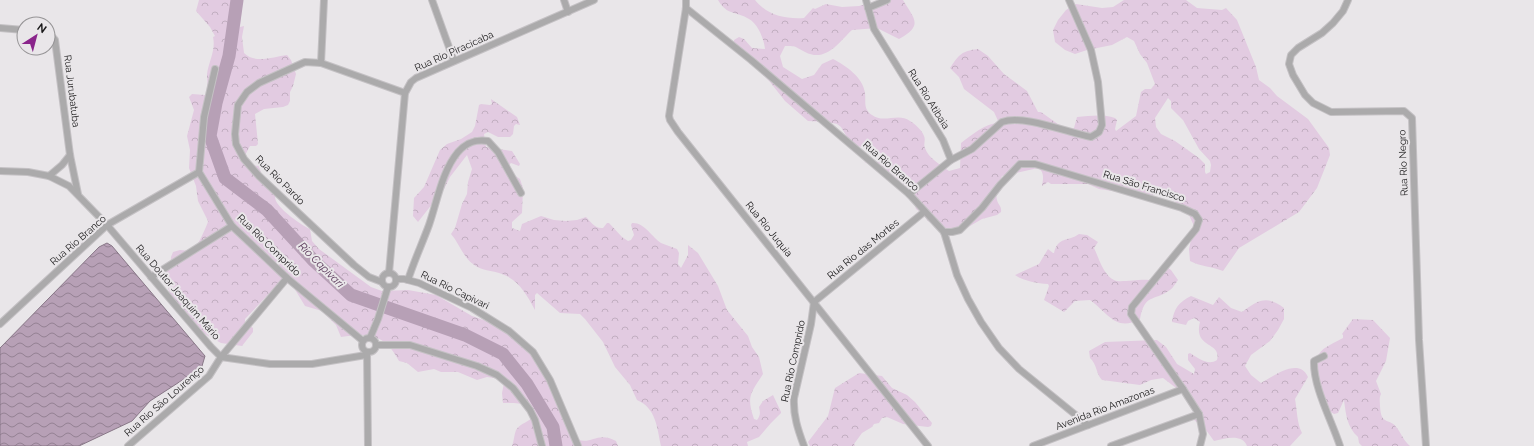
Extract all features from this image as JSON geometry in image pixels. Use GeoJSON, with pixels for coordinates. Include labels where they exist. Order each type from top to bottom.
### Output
{"type":"FeatureCollection","features":[{"type":"Feature","properties":{"kind":"street"},"geometry":{"type":"LineString","coordinates":[[321,63],[324,0]]}},
{"type":"Feature","properties":{"kind":"street"},"geometry":{"type":"LineString","coordinates":[[432,0],[454,61]]}},
{"type":"Feature","properties":{"kind":"street"},"geometry":{"type":"LineString","coordinates":[[564,0],[568,12]]}},
{"type":"Feature","properties":{"kind":"street","name":"Rua Rio Piracicaba"},"geometry":{"type":"LineString","coordinates":[[405,93],[411,82],[416,78],[594,0]]}},
{"type":"Feature","properties":{"kind":"street","name":"Rua Rio Juquia"},"geometry":{"type":"LineString","coordinates":[[686,0],[669,116],[670,120],[928,446]]}},
{"type":"Feature","properties":{"kind":"street","name":"Rua Rio Atibaia"},"geometry":{"type":"LineString","coordinates":[[866,0],[874,29],[943,140],[951,160]]}},
{"type":"Feature","properties":{"kind":"street"},"geometry":{"type":"LineString","coordinates":[[868,8],[887,0]]}},
{"type":"Feature","properties":{"kind":"street"},"geometry":{"type":"LineString","coordinates":[[909,194],[951,160],[972,149],[1002,122],[1007,120],[1025,121],[1091,137],[1099,132],[1102,125],[1102,112],[1091,50],[1069,0]]}},
{"type":"Feature","properties":{"kind":"street","name":"Rua Rio Negro"},"geometry":{"type":"LineString","coordinates":[[1348,0],[1343,11],[1333,23],[1322,33],[1298,48],[1291,55],[1289,64],[1304,95],[1314,103],[1331,112],[1404,111],[1412,118],[1419,340],[1426,446]]}},
{"type":"Feature","properties":{"kind":"street","name":"Rua Rio Branco"},"geometry":{"type":"LineString","coordinates":[[686,8],[751,60],[909,194],[944,232],[957,275],[968,299],[981,322],[999,348],[1019,369],[1088,425]]}},
{"type":"Feature","properties":{"kind":"street"},"geometry":{"type":"LineString","coordinates":[[0,28],[16,29]]}},
{"type":"Feature","properties":{"kind":"street","name":"Rua Jurubatuba"},"geometry":{"type":"LineString","coordinates":[[56,48],[70,155],[78,194]]}},
{"type":"Feature","properties":{"kind":"street","name":"Rua Rio Pardo"},"geometry":{"type":"LineString","coordinates":[[382,282],[369,277],[327,240],[259,176],[244,159],[236,144],[235,134],[238,105],[247,92],[259,83],[293,66],[305,62],[321,63],[405,93]]}},
{"type":"Feature","properties":{"kind":"street"},"geometry":{"type":"LineString","coordinates":[[199,172],[204,117],[215,69]]}},
{"type":"Feature","properties":{"kind":"street"},"geometry":{"type":"LineString","coordinates":[[389,273],[405,93]]}},
{"type":"Feature","properties":{"kind":"street"},"geometry":{"type":"LineString","coordinates":[[408,280],[429,225],[440,187],[454,158],[464,146],[472,141],[488,141],[498,152],[521,192]]}},
{"type":"Feature","properties":{"kind":"street"},"geometry":{"type":"LineString","coordinates":[[49,176],[62,165],[70,155]]}},
{"type":"Feature","properties":{"kind":"street","name":"Rua São Francisco"},"geometry":{"type":"LineString","coordinates":[[944,232],[960,230],[982,208],[1000,185],[1020,164],[1035,164],[1182,208],[1195,214],[1199,220],[1196,229],[1135,304],[1131,314],[1183,389],[1198,414],[1203,434],[1200,446]]}},
{"type":"Feature","properties":{"kind":"street","name":"Rua Doutor Joaquim Mário"},"geometry":{"type":"LineString","coordinates":[[0,171],[28,172],[49,176],[69,186],[107,225],[221,357]]}},
{"type":"Feature","properties":{"kind":"street","name":"Rua Rio Branco"},"geometry":{"type":"LineString","coordinates":[[0,324],[107,225],[199,172]]}},
{"type":"Feature","properties":{"kind":"street","name":"Rua Rio Comprido"},"geometry":{"type":"LineString","coordinates":[[199,172],[232,226],[287,278],[363,341]]}},
{"type":"Feature","properties":{"kind":"street","name":"Rua Rio das Mortes"},"geometry":{"type":"LineString","coordinates":[[814,302],[924,212]]}},
{"type":"Feature","properties":{"kind":"street"},"geometry":{"type":"LineString","coordinates":[[151,277],[232,226]]}},
{"type":"Feature","properties":{"kind":"street"},"geometry":{"type":"LineString","coordinates":[[388,287],[382,282],[383,276],[389,273]]}},
{"type":"Feature","properties":{"kind":"street"},"geometry":{"type":"LineString","coordinates":[[388,287],[393,286],[396,282],[394,275],[389,273]]}},
{"type":"Feature","properties":{"kind":"street","name":"Rua Rio São Lourenço"},"geometry":{"type":"LineString","coordinates":[[129,445],[209,376],[221,357],[287,278]]}},
{"type":"Feature","properties":{"kind":"street","name":"Rua Rio Capivari"},"geometry":{"type":"LineString","coordinates":[[396,279],[420,283],[472,308],[509,331],[533,352],[550,380],[578,446]]}},
{"type":"Feature","properties":{"kind":"street"},"geometry":{"type":"LineString","coordinates":[[368,446],[366,354],[362,347],[363,341],[370,338],[378,319],[388,287]]}},
{"type":"Feature","properties":{"kind":"street","name":"Rua Rio Comprido"},"geometry":{"type":"LineString","coordinates":[[804,446],[793,408],[811,324],[814,302]]}},
{"type":"Feature","properties":{"kind":"street"},"geometry":{"type":"LineString","coordinates":[[370,338],[375,340],[377,345]]}},
{"type":"Feature","properties":{"kind":"street"},"geometry":{"type":"LineString","coordinates":[[221,357],[270,364],[300,365],[366,354],[374,351],[377,345]]}},
{"type":"Feature","properties":{"kind":"street"},"geometry":{"type":"LineString","coordinates":[[377,345],[410,345],[477,366],[497,375],[513,388],[530,410],[535,420],[542,446]]}},
{"type":"Feature","properties":{"kind":"street"},"geometry":{"type":"LineString","coordinates":[[1324,356],[1314,361],[1314,370],[1317,385],[1340,446]]}},
{"type":"Feature","properties":{"kind":"street","name":"Avenida Rio Amazonas"},"geometry":{"type":"LineString","coordinates":[[1033,446],[1183,389]]}},
{"type":"Feature","properties":{"kind":"street"},"geometry":{"type":"LineString","coordinates":[[1111,446],[1198,414]]}},
{"type":"Feature","properties":{"kind":"green space"},"geometry":{"type":"Polygon","coordinates":[[[199,0],[237,0],[242,6],[240,27],[244,26],[242,37],[244,53],[253,58],[259,59],[287,55],[291,60],[296,74],[290,92],[290,101],[288,105],[283,107],[264,109],[255,114],[258,144],[256,146],[250,146],[243,159],[247,165],[259,166],[262,176],[276,188],[275,198],[278,205],[291,217],[310,229],[312,241],[319,249],[371,287],[382,291],[408,290],[436,295],[472,316],[492,323],[527,347],[542,367],[562,413],[579,440],[584,441],[604,437],[616,441],[618,446],[512,446],[516,430],[532,418],[534,411],[533,408],[523,404],[503,403],[502,393],[504,383],[500,379],[487,377],[477,380],[458,372],[441,372],[434,369],[418,372],[407,363],[399,361],[394,352],[382,340],[375,337],[360,335],[341,337],[336,325],[322,311],[305,306],[291,283],[284,280],[245,319],[245,322],[253,328],[253,332],[242,346],[221,343],[187,321],[172,301],[162,268],[170,269],[173,252],[180,250],[190,251],[196,246],[207,226],[208,221],[198,201],[196,186],[189,168],[190,150],[187,136],[194,110],[189,97],[192,94],[205,95],[208,93],[207,74],[213,51],[213,37],[215,36],[210,27],[196,11],[199,0]]]}},
{"type":"Feature","properties":{"kind":"green space"},"geometry":{"type":"Polygon","coordinates":[[[718,0],[755,0],[765,10],[771,13],[790,18],[804,18],[813,8],[815,9],[826,4],[842,7],[859,6],[880,0],[903,0],[913,17],[914,26],[912,30],[899,39],[877,28],[852,30],[832,50],[826,53],[813,55],[798,48],[785,46],[780,56],[783,67],[802,79],[814,75],[822,64],[833,59],[843,65],[857,77],[864,87],[866,108],[869,113],[881,118],[901,118],[912,122],[923,134],[925,138],[924,147],[929,155],[949,171],[960,168],[961,143],[984,127],[999,123],[994,112],[964,89],[959,77],[950,68],[958,57],[964,52],[978,49],[988,56],[1004,74],[1027,91],[1038,112],[1041,112],[1069,132],[1074,128],[1077,117],[1096,116],[1115,118],[1117,120],[1116,131],[1136,116],[1141,92],[1145,89],[1151,89],[1155,84],[1147,63],[1140,54],[1134,41],[1127,37],[1112,45],[1075,54],[1065,50],[1055,42],[1053,30],[1058,20],[1066,10],[1076,4],[1102,8],[1113,7],[1124,0],[1186,0],[1197,8],[1222,10],[1226,8],[1237,20],[1256,67],[1259,80],[1270,88],[1277,96],[1308,119],[1329,148],[1330,155],[1317,188],[1299,212],[1239,248],[1223,271],[1190,261],[1189,249],[1194,226],[1189,215],[1171,198],[1158,195],[1132,194],[1099,189],[1088,184],[1051,184],[1048,182],[1042,186],[1043,174],[1038,168],[1002,176],[996,190],[997,200],[1001,208],[1001,212],[997,215],[982,219],[958,233],[956,231],[935,226],[928,221],[922,213],[916,209],[910,190],[880,168],[864,162],[874,163],[885,158],[884,154],[850,142],[841,127],[837,124],[808,121],[785,101],[770,82],[734,45],[734,40],[739,37],[744,39],[752,48],[765,49],[762,36],[758,28],[749,19],[725,9],[718,0]],[[1168,98],[1155,118],[1156,127],[1161,134],[1175,141],[1199,158],[1205,164],[1206,174],[1210,172],[1210,161],[1199,149],[1183,120],[1171,108],[1171,101],[1168,98]]]}},
{"type":"Feature","properties":{"kind":"green space"},"geometry":{"type":"Polygon","coordinates":[[[491,99],[517,117],[520,125],[516,124],[514,126],[513,134],[510,137],[498,137],[488,132],[484,134],[486,147],[512,151],[520,164],[519,166],[511,163],[509,165],[514,175],[520,179],[523,188],[522,213],[512,222],[512,228],[520,231],[522,224],[541,216],[554,220],[566,221],[586,217],[593,225],[600,228],[603,228],[607,223],[609,223],[622,237],[628,241],[631,240],[634,235],[631,225],[632,223],[636,223],[644,227],[661,243],[677,249],[679,253],[678,264],[681,268],[688,255],[688,245],[698,253],[718,286],[727,310],[748,336],[752,347],[759,357],[763,374],[751,395],[750,400],[754,419],[757,420],[759,417],[759,407],[763,401],[773,395],[781,412],[759,437],[747,442],[748,446],[661,446],[657,425],[652,413],[643,403],[637,400],[630,385],[615,367],[603,342],[580,314],[560,313],[537,293],[535,295],[535,310],[526,294],[513,280],[502,274],[480,268],[470,261],[451,234],[455,228],[462,204],[467,194],[468,182],[472,169],[467,155],[450,177],[444,189],[418,222],[413,216],[414,198],[424,187],[440,150],[447,144],[461,139],[472,132],[475,126],[479,105],[492,104],[491,99]]]}},
{"type":"Feature","properties":{"kind":"green space"},"geometry":{"type":"Polygon","coordinates":[[[1079,234],[1087,235],[1098,242],[1094,248],[1102,267],[1112,279],[1117,281],[1149,280],[1158,273],[1164,265],[1171,270],[1178,280],[1170,290],[1150,299],[1144,305],[1140,319],[1132,322],[1125,323],[1113,320],[1090,300],[1075,301],[1064,312],[1044,300],[1049,286],[1048,284],[1026,280],[1015,275],[1039,264],[1048,249],[1054,253],[1058,244],[1079,234]]]}},
{"type":"Feature","properties":{"kind":"green space"},"geometry":{"type":"Polygon","coordinates":[[[1191,296],[1213,305],[1219,297],[1231,308],[1242,312],[1253,304],[1267,300],[1273,301],[1284,308],[1284,319],[1278,330],[1270,341],[1251,355],[1245,366],[1251,375],[1261,383],[1279,373],[1293,368],[1304,371],[1308,377],[1295,399],[1298,421],[1302,433],[1290,446],[1247,446],[1245,442],[1237,438],[1214,441],[1206,430],[1194,420],[1197,412],[1184,394],[1163,378],[1151,380],[1140,385],[1102,380],[1100,378],[1094,363],[1090,358],[1089,351],[1105,342],[1157,340],[1166,347],[1177,364],[1194,374],[1195,369],[1188,360],[1188,354],[1190,353],[1207,362],[1214,362],[1217,360],[1215,350],[1200,337],[1200,322],[1194,318],[1188,321],[1186,325],[1172,322],[1174,313],[1178,306],[1191,296]]]}},
{"type":"Feature","properties":{"kind":"green space"},"geometry":{"type":"Polygon","coordinates":[[[1353,319],[1373,320],[1390,338],[1386,361],[1376,381],[1381,394],[1381,413],[1382,417],[1394,425],[1410,446],[1362,446],[1359,443],[1358,437],[1349,425],[1344,400],[1338,413],[1334,414],[1324,406],[1321,401],[1317,386],[1318,356],[1323,349],[1343,338],[1342,334],[1353,319]]]}},
{"type":"Feature","properties":{"kind":"green space"},"geometry":{"type":"Polygon","coordinates":[[[859,373],[882,376],[892,388],[907,395],[915,402],[932,423],[931,426],[928,427],[903,424],[887,417],[882,418],[879,423],[874,424],[862,433],[854,444],[855,446],[810,446],[808,442],[828,416],[835,388],[859,373]]]}},
{"type":"Feature","properties":{"kind":"water"},"geometry":{"type":"Polygon","coordinates":[[[107,243],[112,246],[205,356],[202,366],[203,370],[184,379],[150,401],[132,421],[79,446],[0,446],[0,348],[99,247],[107,243]]]}},
{"type":"Feature","properties":{"kind":"waterway","name":"Rio Capivari"},"geometry":{"type":"LineString","coordinates":[[237,0],[229,56],[216,103],[210,136],[225,178],[267,210],[314,261],[351,295],[465,335],[503,354],[527,384],[553,427],[556,446]]}}]}
